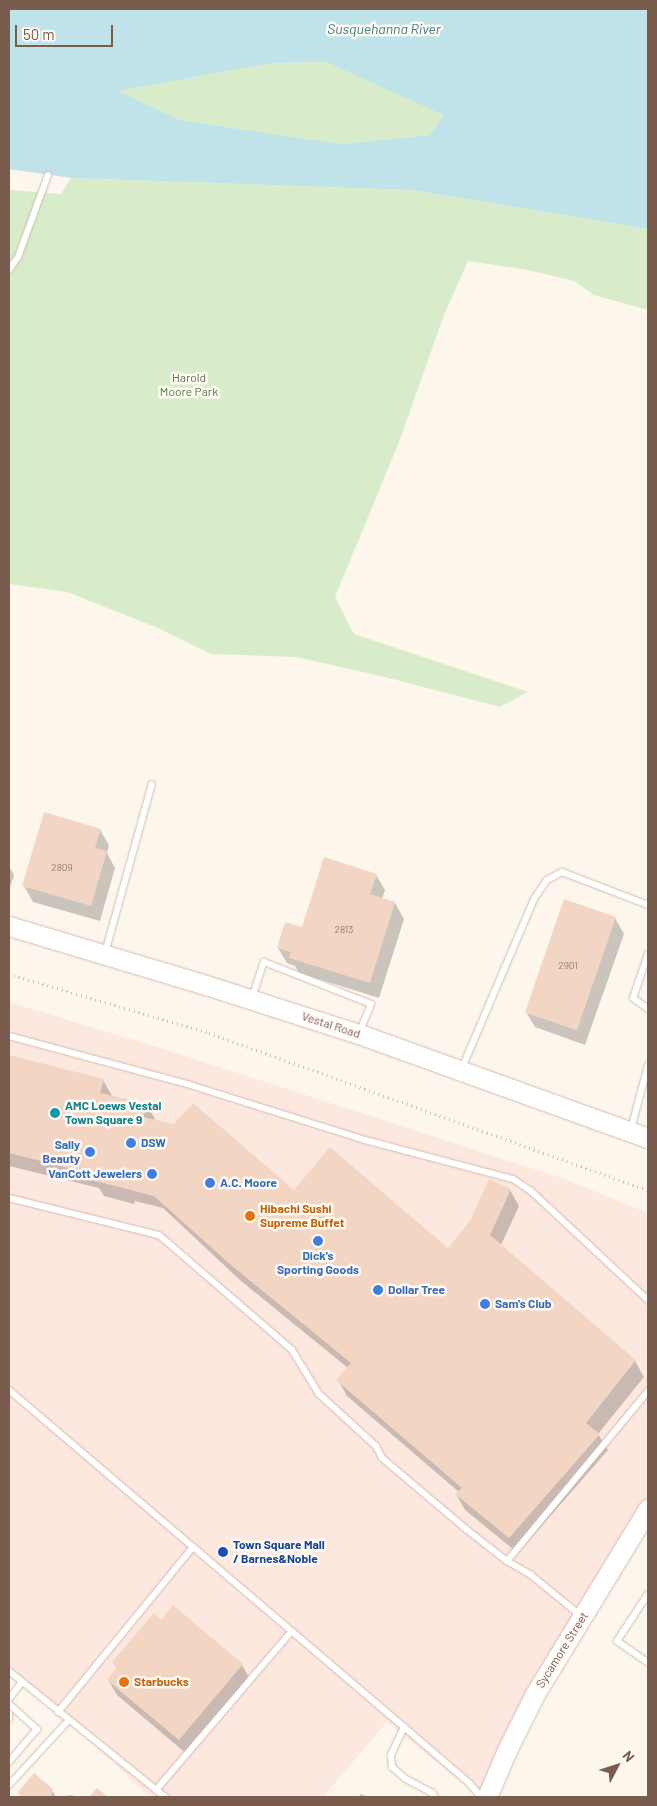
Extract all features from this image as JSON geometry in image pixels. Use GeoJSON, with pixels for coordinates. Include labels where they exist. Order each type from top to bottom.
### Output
{"type":"FeatureCollection","features":[{"type":"Feature","properties":{"kind":"street","name":"Vestal Road"},"geometry":{"type":"LineString","coordinates":[[9,926],[252,999],[359,1034],[648,1138]]}},
{"type":"Feature","properties":{"kind":"street","name":"Sycamore Street"},"geometry":{"type":"LineString","coordinates":[[487,1797],[508,1748],[535,1694],[648,1509]]}},
{"type":"Feature","properties":{"kind":"lane"},"geometry":{"type":"LineString","coordinates":[[9,270],[18,257],[48,175]]}},
{"type":"Feature","properties":{"kind":"lane"},"geometry":{"type":"LineString","coordinates":[[104,954],[152,784]]}},
{"type":"Feature","properties":{"kind":"lane"},"geometry":{"type":"LineString","coordinates":[[462,1070],[534,899],[546,880],[562,872],[648,906]]}},
{"type":"Feature","properties":{"kind":"lane"},"geometry":{"type":"LineString","coordinates":[[648,954],[633,998],[648,1009]]}},
{"type":"Feature","properties":{"kind":"lane"},"geometry":{"type":"LineString","coordinates":[[252,999],[264,962],[371,1004],[359,1034]]}},
{"type":"Feature","properties":{"kind":"lane"},"geometry":{"type":"LineString","coordinates":[[9,1036],[187,1084],[365,1140],[513,1179],[531,1191],[648,1300]]}},
{"type":"Feature","properties":{"kind":"lane"},"geometry":{"type":"LineString","coordinates":[[630,1131],[648,1065]]}},
{"type":"Feature","properties":{"kind":"lane"},"geometry":{"type":"LineString","coordinates":[[9,1198],[159,1235],[292,1350],[319,1394],[376,1446],[382,1458],[466,1529],[507,1561],[531,1575],[582,1618]]}},
{"type":"Feature","properties":{"kind":"lane"},"geometry":{"type":"LineString","coordinates":[[9,1390],[469,1783],[481,1797]]}},
{"type":"Feature","properties":{"kind":"lane"},"geometry":{"type":"LineString","coordinates":[[507,1561],[648,1391]]}},
{"type":"Feature","properties":{"kind":"lane"},"geometry":{"type":"LineString","coordinates":[[58,1712],[193,1547]]}},
{"type":"Feature","properties":{"kind":"lane"},"geometry":{"type":"LineString","coordinates":[[648,1594],[617,1641],[648,1663]]}},
{"type":"Feature","properties":{"kind":"lane"},"geometry":{"type":"LineString","coordinates":[[156,1790],[292,1631]]}},
{"type":"Feature","properties":{"kind":"lane"},"geometry":{"type":"LineString","coordinates":[[9,1671],[165,1797]]}},
{"type":"Feature","properties":{"kind":"lane"},"geometry":{"type":"LineString","coordinates":[[9,1699],[22,1682]]}},
{"type":"Feature","properties":{"kind":"lane"},"geometry":{"type":"LineString","coordinates":[[9,1704],[37,1729],[9,1762]]}},
{"type":"Feature","properties":{"kind":"lane"},"geometry":{"type":"LineString","coordinates":[[9,1713],[9,1719]]}},
{"type":"Feature","properties":{"kind":"lane"},"geometry":{"type":"LineString","coordinates":[[9,1785],[68,1720]]}},
{"type":"Feature","properties":{"kind":"lane"},"geometry":{"type":"LineString","coordinates":[[404,1727],[391,1756],[392,1767],[435,1797]]}},
{"type":"Feature","properties":{"kind":"path"},"geometry":{"type":"LineString","coordinates":[[9,974],[208,1033],[648,1190]]}},
{"type":"Feature","properties":{"kind":"shaded area"},"geometry":{"type":"Polygon","coordinates":[[[9,1002],[170,1051],[562,1178],[648,1213],[648,1509],[479,1797],[387,1722],[323,1797],[150,1797],[68,1721],[9,1671],[9,1002]]]}},
{"type":"Feature","properties":{"kind":"green space"},"geometry":{"type":"Polygon","coordinates":[[[326,62],[445,114],[430,135],[341,144],[180,120],[117,91],[273,63],[326,62]]]}},
{"type":"Feature","properties":{"kind":"green space","name":"Harold Moore Park"},"geometry":{"type":"Polygon","coordinates":[[[71,178],[411,190],[648,229],[648,310],[594,295],[574,281],[528,270],[468,261],[444,315],[399,442],[335,597],[354,634],[528,692],[500,707],[385,677],[296,657],[211,654],[158,628],[67,592],[9,584],[9,190],[61,194],[71,178]]]}},
{"type":"Feature","properties":{"kind":"water","name":"Susquehanna River"},"geometry":{"type":"Polygon","coordinates":[[[9,9],[648,9],[648,229],[411,190],[71,178],[9,169],[9,9]],[[326,62],[273,63],[118,91],[180,120],[341,144],[430,135],[444,115],[326,62]]]}},
{"type":"Feature","properties":{"kind":"building"},"geometry":{"type":"Polygon","coordinates":[[[44,812],[101,829],[95,848],[107,851],[91,906],[22,886],[44,812]]]}},
{"type":"Feature","properties":{"kind":"building"},"geometry":{"type":"Polygon","coordinates":[[[324,857],[377,874],[370,894],[395,902],[370,983],[289,958],[291,952],[277,948],[285,922],[302,927],[324,857]]]}},
{"type":"Feature","properties":{"kind":"building"},"geometry":{"type":"Polygon","coordinates":[[[564,899],[616,917],[577,1030],[525,1012],[564,899]]]}},
{"type":"Feature","properties":{"kind":"building"},"geometry":{"type":"Polygon","coordinates":[[[9,1055],[104,1079],[100,1093],[148,1104],[143,1117],[174,1124],[193,1103],[294,1190],[330,1147],[448,1248],[470,1221],[489,1179],[511,1189],[490,1235],[636,1360],[586,1423],[600,1434],[509,1538],[455,1494],[462,1488],[336,1380],[351,1363],[231,1265],[154,1196],[80,1177],[81,1171],[9,1153],[9,1055]]]}},
{"type":"Feature","properties":{"kind":"building"},"geometry":{"type":"Polygon","coordinates":[[[173,1605],[243,1664],[179,1740],[107,1680],[117,1667],[112,1662],[154,1613],[161,1620],[173,1605]]]}},
{"type":"Feature","properties":{"kind":"building"},"geometry":{"type":"Polygon","coordinates":[[[34,1773],[53,1789],[51,1797],[21,1797],[18,1792],[34,1773]]]}},
{"type":"Feature","properties":{"kind":"building"},"geometry":{"type":"Polygon","coordinates":[[[97,1788],[108,1797],[89,1797],[97,1788]]]}},
{"type":"Feature","properties":{"kind":"place","name":"AMC Loews Vestal Town Square 9"},"geometry":{"type":"Point","coordinates":[55,1113]}},
{"type":"Feature","properties":{"kind":"place","name":"DSW"},"geometry":{"type":"Point","coordinates":[131,1143]}},
{"type":"Feature","properties":{"kind":"place","name":"Sally Beauty"},"geometry":{"type":"Point","coordinates":[90,1152]}},
{"type":"Feature","properties":{"kind":"place","name":"VanCott Jewelers"},"geometry":{"type":"Point","coordinates":[152,1174]}},
{"type":"Feature","properties":{"kind":"place","name":"A.C. Moore"},"geometry":{"type":"Point","coordinates":[210,1183]}},
{"type":"Feature","properties":{"kind":"place","name":"Hibachi Sushi Supreme Buffet"},"geometry":{"type":"Point","coordinates":[250,1216]}},
{"type":"Feature","properties":{"kind":"place","name":"Dick's Sporting Goods"},"geometry":{"type":"Point","coordinates":[318,1241]}},
{"type":"Feature","properties":{"kind":"place","name":"Dollar Tree"},"geometry":{"type":"Point","coordinates":[378,1290]}},
{"type":"Feature","properties":{"kind":"place","name":"Sam's Club"},"geometry":{"type":"Point","coordinates":[485,1304]}},
{"type":"Feature","properties":{"kind":"place","name":"Town Square Mall / Barnes&Noble"},"geometry":{"type":"Point","coordinates":[223,1552]}},
{"type":"Feature","properties":{"kind":"place","name":"Starbucks"},"geometry":{"type":"Point","coordinates":[124,1682]}}]}
